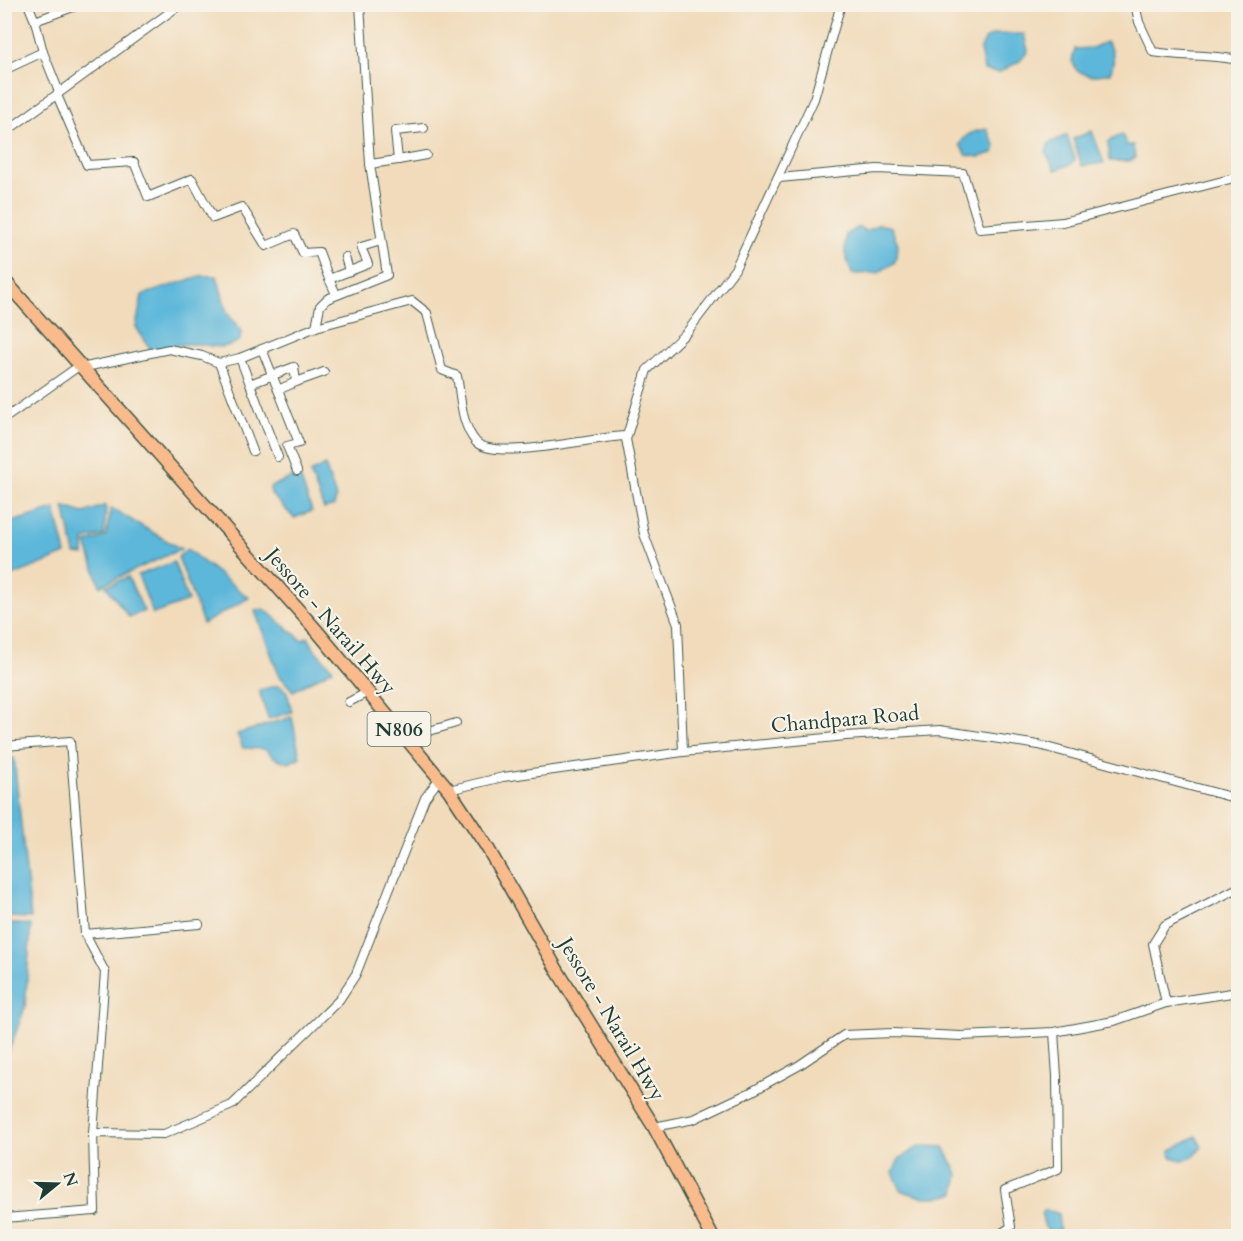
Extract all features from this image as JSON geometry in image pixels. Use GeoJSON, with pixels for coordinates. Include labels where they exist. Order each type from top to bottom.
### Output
{"type":"FeatureCollection","features":[{"type":"Feature","properties":{"kind":"highway","name":"Jessore - Narail Hwy"},"geometry":{"type":"LineString","coordinates":[[4,279],[368,692],[449,790],[487,847],[557,970],[654,1127],[712,1236]]}},
{"type":"Feature","properties":{"kind":"street"},"geometry":{"type":"LineString","coordinates":[[28,4],[58,94],[87,165],[134,162],[148,197],[192,179],[213,218],[242,207],[266,246],[294,234],[303,252],[319,252],[336,294]]}},
{"type":"Feature","properties":{"kind":"street"},"geometry":{"type":"LineString","coordinates":[[35,21],[81,4]]}},
{"type":"Feature","properties":{"kind":"street"},"geometry":{"type":"LineString","coordinates":[[4,133],[181,4]]}},
{"type":"Feature","properties":{"kind":"street"},"geometry":{"type":"LineString","coordinates":[[316,327],[320,306],[327,299],[387,275],[370,164],[360,4]]}},
{"type":"Feature","properties":{"kind":"street"},"geometry":{"type":"LineString","coordinates":[[683,752],[680,631],[672,601],[658,576],[644,534],[627,436],[647,370],[687,332],[735,269],[780,178],[814,99],[841,4]]}},
{"type":"Feature","properties":{"kind":"street"},"geometry":{"type":"LineString","coordinates":[[1135,4],[1139,22],[1153,52],[1171,55],[1215,55],[1239,60]]}},
{"type":"Feature","properties":{"kind":"street"},"geometry":{"type":"LineString","coordinates":[[4,70],[43,52]]}},
{"type":"Feature","properties":{"kind":"street"},"geometry":{"type":"LineString","coordinates":[[398,160],[395,131],[424,128]]}},
{"type":"Feature","properties":{"kind":"street"},"geometry":{"type":"LineString","coordinates":[[370,164],[426,155]]}},
{"type":"Feature","properties":{"kind":"street"},"geometry":{"type":"LineString","coordinates":[[780,178],[877,169],[963,174],[980,229],[1063,222],[1239,177]]}},
{"type":"Feature","properties":{"kind":"street"},"geometry":{"type":"LineString","coordinates":[[330,279],[368,264],[361,246],[381,241]]}},
{"type":"Feature","properties":{"kind":"street"},"geometry":{"type":"LineString","coordinates":[[345,257],[349,271]]}},
{"type":"Feature","properties":{"kind":"street"},"geometry":{"type":"LineString","coordinates":[[4,419],[80,367],[169,350],[202,356],[219,363],[240,358],[316,327],[412,302],[427,314],[442,370],[457,376],[466,426],[477,443],[490,450],[537,448],[627,436]]}},
{"type":"Feature","properties":{"kind":"street"},"geometry":{"type":"LineString","coordinates":[[262,349],[299,443],[288,446],[297,471]]}},
{"type":"Feature","properties":{"kind":"street"},"geometry":{"type":"LineString","coordinates":[[240,358],[278,457]]}},
{"type":"Feature","properties":{"kind":"street"},"geometry":{"type":"LineString","coordinates":[[219,363],[253,451]]}},
{"type":"Feature","properties":{"kind":"street"},"geometry":{"type":"LineString","coordinates":[[250,384],[294,367],[296,382]]}},
{"type":"Feature","properties":{"kind":"street"},"geometry":{"type":"LineString","coordinates":[[278,390],[324,372]]}},
{"type":"Feature","properties":{"kind":"street"},"geometry":{"type":"LineString","coordinates":[[349,702],[368,692]]}},
{"type":"Feature","properties":{"kind":"street"},"geometry":{"type":"LineString","coordinates":[[406,738],[456,723]]}},
{"type":"Feature","properties":{"kind":"street","name":"Chandpara Road"},"geometry":{"type":"LineString","coordinates":[[449,790],[503,777],[683,752],[846,736],[940,730],[1039,745],[1239,799]]}},
{"type":"Feature","properties":{"kind":"street"},"geometry":{"type":"LineString","coordinates":[[4,746],[70,741],[85,934],[105,972],[93,1133],[95,1211],[4,1218]]}},
{"type":"Feature","properties":{"kind":"street"},"geometry":{"type":"LineString","coordinates":[[93,1133],[164,1134],[232,1105],[339,1000],[356,974],[425,798],[440,778]]}},
{"type":"Feature","properties":{"kind":"street"},"geometry":{"type":"LineString","coordinates":[[1166,1003],[1153,944],[1165,925],[1239,888]]}},
{"type":"Feature","properties":{"kind":"street"},"geometry":{"type":"LineString","coordinates":[[85,934],[199,924]]}},
{"type":"Feature","properties":{"kind":"street"},"geometry":{"type":"LineString","coordinates":[[654,1127],[694,1119],[751,1092],[798,1066],[844,1035],[893,1033],[962,1036],[1054,1032],[1114,1021],[1166,1003],[1239,992]]}},
{"type":"Feature","properties":{"kind":"street"},"geometry":{"type":"LineString","coordinates":[[997,1236],[1011,1227],[1005,1190],[1058,1169],[1054,1032]]}},
{"type":"Feature","properties":{"kind":"water"},"geometry":{"type":"Polygon","coordinates":[[[997,34],[1024,34],[1028,51],[1020,61],[998,73],[984,70],[980,50],[986,38],[997,34]]]}},
{"type":"Feature","properties":{"kind":"water"},"geometry":{"type":"Polygon","coordinates":[[[1106,42],[1113,57],[1110,73],[1091,76],[1077,71],[1072,61],[1075,49],[1092,48],[1106,42]]]}},
{"type":"Feature","properties":{"kind":"water"},"geometry":{"type":"Polygon","coordinates":[[[987,129],[996,147],[993,153],[979,157],[966,155],[960,145],[965,138],[987,129]]]}},
{"type":"Feature","properties":{"kind":"water"},"geometry":{"type":"Polygon","coordinates":[[[1092,131],[1104,163],[1082,166],[1073,139],[1092,131]]]}},
{"type":"Feature","properties":{"kind":"water"},"geometry":{"type":"Polygon","coordinates":[[[1122,134],[1127,145],[1133,145],[1135,158],[1130,161],[1110,161],[1108,142],[1122,134]]]}},
{"type":"Feature","properties":{"kind":"water"},"geometry":{"type":"Polygon","coordinates":[[[1067,135],[1075,159],[1072,164],[1055,170],[1046,153],[1049,143],[1067,135]]]}},
{"type":"Feature","properties":{"kind":"water"},"geometry":{"type":"Polygon","coordinates":[[[879,224],[891,227],[898,244],[895,262],[878,273],[852,274],[845,254],[846,234],[859,227],[866,231],[879,224]]]}},
{"type":"Feature","properties":{"kind":"water"},"geometry":{"type":"Polygon","coordinates":[[[200,276],[217,276],[227,313],[241,331],[240,340],[222,347],[185,344],[151,350],[136,327],[142,295],[200,276]]]}},
{"type":"Feature","properties":{"kind":"water"},"geometry":{"type":"Polygon","coordinates":[[[325,465],[336,498],[334,506],[324,509],[310,473],[325,465]]]}},
{"type":"Feature","properties":{"kind":"water"},"geometry":{"type":"Polygon","coordinates":[[[299,474],[312,511],[294,518],[271,494],[270,487],[299,474]]]}},
{"type":"Feature","properties":{"kind":"water"},"geometry":{"type":"Polygon","coordinates":[[[106,505],[104,535],[84,540],[84,555],[75,554],[64,507],[84,513],[106,505]]]}},
{"type":"Feature","properties":{"kind":"water"},"geometry":{"type":"Polygon","coordinates":[[[111,508],[181,549],[100,586],[86,543],[106,536],[111,508]]]}},
{"type":"Feature","properties":{"kind":"water"},"geometry":{"type":"Polygon","coordinates":[[[55,509],[66,554],[5,579],[5,524],[55,509]]]}},
{"type":"Feature","properties":{"kind":"water"},"geometry":{"type":"Polygon","coordinates":[[[187,549],[249,598],[203,624],[178,557],[187,549]]]}},
{"type":"Feature","properties":{"kind":"water"},"geometry":{"type":"Polygon","coordinates":[[[174,562],[188,601],[153,614],[138,575],[174,562]]]}},
{"type":"Feature","properties":{"kind":"water"},"geometry":{"type":"Polygon","coordinates":[[[128,577],[144,611],[129,617],[106,586],[128,577]]]}},
{"type":"Feature","properties":{"kind":"water"},"geometry":{"type":"Polygon","coordinates":[[[264,609],[302,640],[308,637],[315,650],[333,669],[293,691],[279,675],[255,611],[264,609]]]}},
{"type":"Feature","properties":{"kind":"water"},"geometry":{"type":"Polygon","coordinates":[[[279,685],[287,692],[292,712],[268,719],[259,690],[279,685]]]}},
{"type":"Feature","properties":{"kind":"water"},"geometry":{"type":"Polygon","coordinates":[[[292,717],[300,757],[289,763],[275,758],[265,749],[243,748],[237,734],[292,717]]]}},
{"type":"Feature","properties":{"kind":"water"},"geometry":{"type":"Polygon","coordinates":[[[5,758],[14,758],[31,918],[5,917],[5,758]]]}},
{"type":"Feature","properties":{"kind":"water"},"geometry":{"type":"Polygon","coordinates":[[[5,923],[31,925],[25,1007],[5,1062],[5,923]]]}},
{"type":"Feature","properties":{"kind":"water"},"geometry":{"type":"Polygon","coordinates":[[[1196,1136],[1202,1147],[1194,1156],[1184,1161],[1171,1157],[1170,1151],[1196,1136]]]}},
{"type":"Feature","properties":{"kind":"water"},"geometry":{"type":"Polygon","coordinates":[[[920,1146],[944,1147],[958,1174],[955,1193],[941,1197],[928,1197],[901,1190],[893,1173],[899,1159],[920,1146]]]}},
{"type":"Feature","properties":{"kind":"water"},"geometry":{"type":"Polygon","coordinates":[[[1045,1210],[1058,1213],[1060,1233],[1052,1234],[1046,1228],[1042,1214],[1045,1210]]]}}]}
